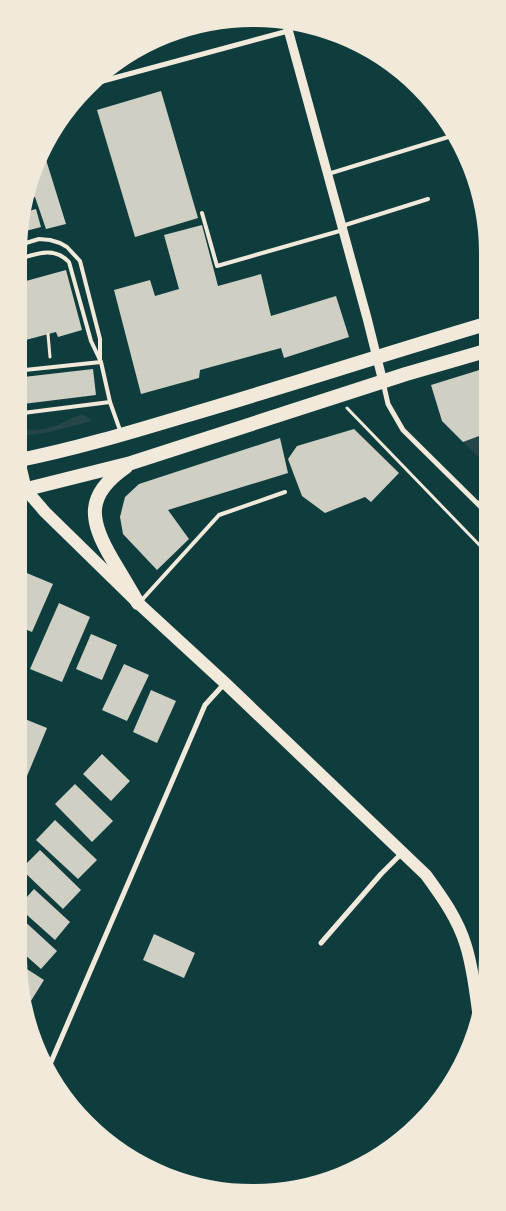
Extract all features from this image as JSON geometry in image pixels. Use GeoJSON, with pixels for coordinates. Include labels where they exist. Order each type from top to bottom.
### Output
{"type":"FeatureCollection","features":[{"type":"Feature","properties":{"kind":"highway"},"geometry":{"type":"LineString","coordinates":[[24,460],[63,452],[122,435],[482,324]]}},
{"type":"Feature","properties":{"kind":"highway"},"geometry":{"type":"LineString","coordinates":[[24,490],[75,476],[131,464],[383,382],[482,352]]}},
{"type":"Feature","properties":{"kind":"highway"},"geometry":{"type":"LineString","coordinates":[[131,464],[117,473],[99,495],[95,506],[94,519],[105,547],[138,603]]}},
{"type":"Feature","properties":{"kind":"main road"},"geometry":{"type":"LineString","coordinates":[[24,494],[426,875],[442,896],[466,945],[477,1006]]}},
{"type":"Feature","properties":{"kind":"street"},"geometry":{"type":"LineString","coordinates":[[102,81],[286,26]]}},
{"type":"Feature","properties":{"kind":"street"},"geometry":{"type":"LineString","coordinates":[[287,27],[377,357],[388,404],[403,430],[482,508]]}},
{"type":"Feature","properties":{"kind":"street"},"geometry":{"type":"LineString","coordinates":[[50,1065],[205,705],[225,683]]}},
{"type":"Feature","properties":{"kind":"street"},"geometry":{"type":"LineString","coordinates":[[321,943],[381,874],[403,853]]}},
{"type":"Feature","properties":{"kind":"lane"},"geometry":{"type":"LineString","coordinates":[[328,174],[451,136]]}},
{"type":"Feature","properties":{"kind":"lane"},"geometry":{"type":"LineString","coordinates":[[202,213],[217,266],[342,228],[428,199]]}},
{"type":"Feature","properties":{"kind":"lane"},"geometry":{"type":"LineString","coordinates":[[24,243],[39,238],[60,243],[67,247],[80,262],[100,339],[100,362]]}},
{"type":"Feature","properties":{"kind":"lane"},"geometry":{"type":"LineString","coordinates":[[24,258],[56,252],[63,255],[69,262],[91,340],[100,362],[110,402],[122,435]]}},
{"type":"Feature","properties":{"kind":"lane"},"geometry":{"type":"LineString","coordinates":[[24,370],[100,362]]}},
{"type":"Feature","properties":{"kind":"lane"},"geometry":{"type":"LineString","coordinates":[[24,413],[110,402]]}},
{"type":"Feature","properties":{"kind":"lane"},"geometry":{"type":"LineString","coordinates":[[138,603],[219,515],[285,492]]}},
{"type":"Feature","properties":{"kind":"lane"},"geometry":{"type":"LineString","coordinates":[[478,504],[482,500]]}},
{"type":"Feature","properties":{"kind":"path"},"geometry":{"type":"LineString","coordinates":[[48,334],[48,341]]}},
{"type":"Feature","properties":{"kind":"path"},"geometry":{"type":"LineString","coordinates":[[347,408],[482,548]]}},
{"type":"Feature","properties":{"kind":"shaded area"},"geometry":{"type":"Polygon","coordinates":[[[86,416],[92,421],[50,432],[24,436],[24,430],[45,429],[74,417],[86,416]]]}},
{"type":"Feature","properties":{"kind":"shaded area"},"geometry":{"type":"Polygon","coordinates":[[[482,435],[482,460],[463,442],[482,435]]]}},
{"type":"Feature","properties":{"kind":"building"},"geometry":{"type":"Polygon","coordinates":[[[161,91],[198,218],[135,237],[97,110],[161,91]]]}},
{"type":"Feature","properties":{"kind":"building"},"geometry":{"type":"Polygon","coordinates":[[[45,156],[66,224],[46,229],[35,197],[31,199],[45,156]]]}},
{"type":"Feature","properties":{"kind":"building"},"geometry":{"type":"Polygon","coordinates":[[[36,209],[41,227],[25,231],[28,211],[36,209]]]}},
{"type":"Feature","properties":{"kind":"building"},"geometry":{"type":"Polygon","coordinates":[[[202,225],[218,286],[261,274],[271,316],[336,296],[349,337],[284,358],[281,348],[200,370],[199,378],[141,394],[114,290],[150,280],[155,296],[179,289],[164,235],[202,225]]]}},
{"type":"Feature","properties":{"kind":"building"},"geometry":{"type":"Polygon","coordinates":[[[66,270],[82,330],[58,337],[56,332],[24,340],[24,282],[66,270]]]}},
{"type":"Feature","properties":{"kind":"building"},"geometry":{"type":"Polygon","coordinates":[[[93,369],[96,395],[24,404],[24,377],[93,369]]]}},
{"type":"Feature","properties":{"kind":"building"},"geometry":{"type":"Polygon","coordinates":[[[482,369],[482,435],[463,442],[442,421],[431,385],[482,369]]]}},
{"type":"Feature","properties":{"kind":"building"},"geometry":{"type":"Polygon","coordinates":[[[354,429],[399,473],[371,502],[365,497],[325,513],[302,496],[288,459],[297,446],[354,429]]]}},
{"type":"Feature","properties":{"kind":"building"},"geometry":{"type":"Polygon","coordinates":[[[280,438],[288,473],[168,510],[189,539],[157,570],[123,534],[120,517],[125,497],[139,484],[280,438]]]}},
{"type":"Feature","properties":{"kind":"building"},"geometry":{"type":"Polygon","coordinates":[[[24,572],[53,584],[32,632],[24,629],[24,572]]]}},
{"type":"Feature","properties":{"kind":"building"},"geometry":{"type":"Polygon","coordinates":[[[59,603],[90,617],[62,682],[30,669],[59,603]]]}},
{"type":"Feature","properties":{"kind":"building"},"geometry":{"type":"Polygon","coordinates":[[[91,634],[117,645],[102,680],[76,669],[91,634]]]}},
{"type":"Feature","properties":{"kind":"building"},"geometry":{"type":"Polygon","coordinates":[[[124,664],[149,675],[127,721],[102,710],[124,664]]]}},
{"type":"Feature","properties":{"kind":"building"},"geometry":{"type":"Polygon","coordinates":[[[151,690],[176,701],[157,743],[133,732],[151,690]]]}},
{"type":"Feature","properties":{"kind":"building"},"geometry":{"type":"Polygon","coordinates":[[[24,719],[47,728],[24,783],[24,719]]]}},
{"type":"Feature","properties":{"kind":"building"},"geometry":{"type":"Polygon","coordinates":[[[102,754],[130,781],[111,801],[83,774],[102,754]]]}},
{"type":"Feature","properties":{"kind":"building"},"geometry":{"type":"Polygon","coordinates":[[[75,784],[113,821],[92,842],[55,804],[75,784]]]}},
{"type":"Feature","properties":{"kind":"building"},"geometry":{"type":"Polygon","coordinates":[[[55,820],[97,860],[78,879],[36,840],[55,820]]]}},
{"type":"Feature","properties":{"kind":"building"},"geometry":{"type":"Polygon","coordinates":[[[40,850],[81,890],[63,909],[24,872],[24,866],[40,850]]]}},
{"type":"Feature","properties":{"kind":"building"},"geometry":{"type":"Polygon","coordinates":[[[34,889],[70,922],[55,940],[24,912],[24,900],[34,889]]]}},
{"type":"Feature","properties":{"kind":"building"},"geometry":{"type":"Polygon","coordinates":[[[24,921],[57,951],[41,969],[24,954],[24,921]]]}},
{"type":"Feature","properties":{"kind":"building"},"geometry":{"type":"Polygon","coordinates":[[[154,934],[195,953],[184,978],[143,960],[154,934]]]}},
{"type":"Feature","properties":{"kind":"building"},"geometry":{"type":"Polygon","coordinates":[[[24,967],[44,980],[28,1003],[24,967]]]}}]}
